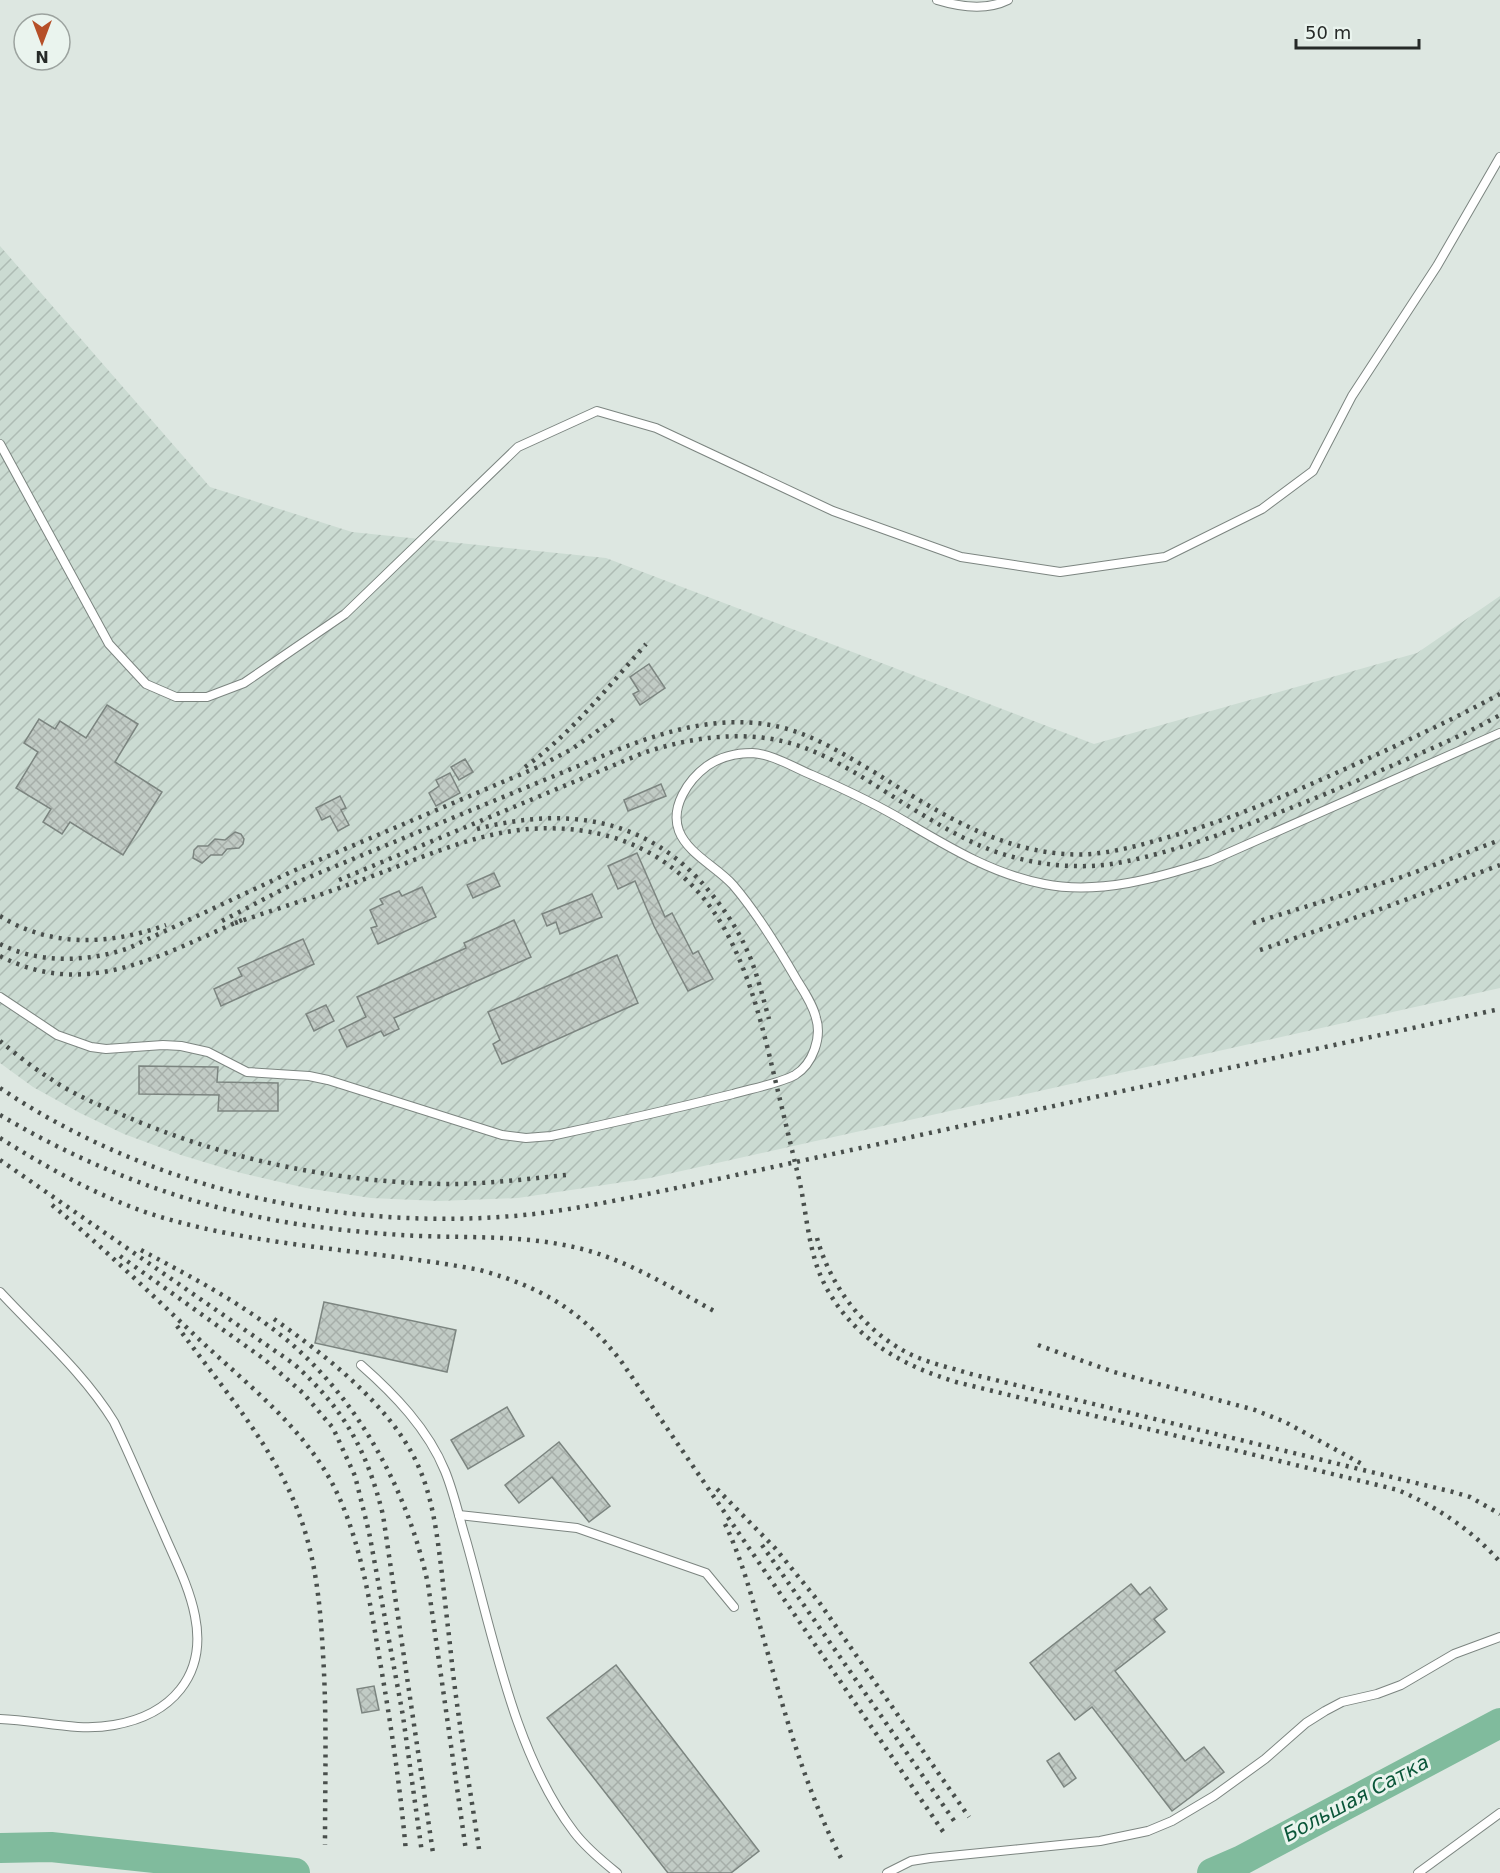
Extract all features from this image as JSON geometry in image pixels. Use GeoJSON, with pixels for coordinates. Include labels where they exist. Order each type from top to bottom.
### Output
{"type":"FeatureCollection","features":[{"type":"Feature","properties":{"kind":"lane"},"geometry":{"type":"LineString","coordinates":[[937,0],[973,8],[1000,4],[1008,0]]}},
{"type":"Feature","properties":{"kind":"lane"},"geometry":{"type":"LineString","coordinates":[[0,444],[109,644],[146,684],[176,697],[207,697],[244,683],[318,633],[345,614],[518,447],[597,411],[656,428],[833,512],[961,557],[1060,572],[1165,557],[1262,509],[1312,471],[1352,396],[1437,266],[1500,158]]}},
{"type":"Feature","properties":{"kind":"lane"},"geometry":{"type":"LineString","coordinates":[[0,997],[57,1035],[91,1047],[106,1049],[180,1046],[208,1052],[247,1072],[309,1076],[328,1080],[502,1135],[526,1138],[551,1136],[710,1100],[765,1085],[795,1075],[811,1058],[818,1030],[816,1015],[808,998],[739,892],[690,847],[679,831],[678,808],[687,786],[703,770],[720,759],[753,753],[767,756],[838,786],[977,862],[1029,880],[1067,887],[1086,887],[1172,873],[1210,861],[1500,733]]}},
{"type":"Feature","properties":{"kind":"lane"},"geometry":{"type":"LineString","coordinates":[[0,1292],[86,1383],[114,1422],[188,1590],[198,1630],[196,1656],[187,1681],[171,1700],[146,1716],[131,1722],[96,1728],[73,1728],[24,1720],[0,1719]]}},
{"type":"Feature","properties":{"kind":"lane"},"geometry":{"type":"LineString","coordinates":[[361,1365],[397,1399],[432,1446],[445,1470],[502,1676],[540,1773],[561,1813],[576,1835],[617,1873]]}},
{"type":"Feature","properties":{"kind":"lane"},"geometry":{"type":"LineString","coordinates":[[459,1515],[577,1528],[706,1573],[734,1607]]}},
{"type":"Feature","properties":{"kind":"lane"},"geometry":{"type":"LineString","coordinates":[[887,1873],[911,1861],[1100,1841],[1148,1831],[1195,1809],[1264,1759],[1306,1723],[1325,1711],[1342,1702],[1377,1694],[1401,1685],[1454,1654],[1500,1637]]}},
{"type":"Feature","properties":{"kind":"lane"},"geometry":{"type":"LineString","coordinates":[[1418,1873],[1500,1813]]}},
{"type":"Feature","properties":{"kind":"shaded area"},"geometry":{"type":"Polygon","coordinates":[[[0,246],[210,487],[352,532],[606,558],[1094,744],[1417,653],[1500,596],[1500,988],[650,1178],[518,1198],[439,1201],[371,1198],[306,1188],[237,1172],[181,1155],[124,1134],[80,1113],[33,1087],[0,1063],[0,246]]]}},
{"type":"Feature","properties":{"kind":"building"},"geometry":{"type":"Polygon","coordinates":[[[649,664],[665,688],[640,705],[633,694],[639,691],[630,677],[649,664]]]}},
{"type":"Feature","properties":{"kind":"building"},"geometry":{"type":"Polygon","coordinates":[[[107,705],[138,724],[115,762],[162,792],[123,855],[70,822],[62,834],[43,822],[51,809],[16,788],[38,752],[24,743],[39,719],[55,729],[60,721],[86,738],[107,705]]]}},
{"type":"Feature","properties":{"kind":"building"},"geometry":{"type":"Polygon","coordinates":[[[465,759],[473,772],[459,780],[451,767],[465,759]]]}},
{"type":"Feature","properties":{"kind":"building"},"geometry":{"type":"Polygon","coordinates":[[[450,773],[460,793],[436,806],[429,793],[439,786],[436,780],[450,773]]]}},
{"type":"Feature","properties":{"kind":"building"},"geometry":{"type":"Polygon","coordinates":[[[661,784],[666,796],[628,811],[624,800],[661,784]]]}},
{"type":"Feature","properties":{"kind":"building"},"geometry":{"type":"Polygon","coordinates":[[[340,796],[346,808],[341,810],[349,825],[338,831],[330,816],[322,820],[316,808],[340,796]]]}},
{"type":"Feature","properties":{"kind":"building"},"geometry":{"type":"Polygon","coordinates":[[[235,832],[241,834],[244,839],[239,848],[227,849],[222,855],[211,855],[202,863],[193,858],[194,850],[198,846],[208,846],[215,839],[225,840],[235,832]]]}},
{"type":"Feature","properties":{"kind":"building"},"geometry":{"type":"Polygon","coordinates":[[[637,853],[665,917],[672,913],[693,954],[698,951],[713,979],[688,991],[654,926],[635,881],[618,889],[608,866],[637,853]]]}},
{"type":"Feature","properties":{"kind":"building"},"geometry":{"type":"Polygon","coordinates":[[[494,873],[500,886],[473,898],[467,885],[494,873]]]}},
{"type":"Feature","properties":{"kind":"building"},"geometry":{"type":"Polygon","coordinates":[[[422,887],[436,917],[378,944],[371,928],[377,926],[370,910],[383,904],[380,899],[399,891],[402,896],[422,887]]]}},
{"type":"Feature","properties":{"kind":"building"},"geometry":{"type":"Polygon","coordinates":[[[592,894],[602,917],[560,934],[556,922],[547,926],[542,914],[592,894]]]}},
{"type":"Feature","properties":{"kind":"building"},"geometry":{"type":"Polygon","coordinates":[[[514,920],[531,957],[394,1018],[399,1029],[384,1036],[381,1031],[347,1047],[339,1030],[366,1017],[357,997],[466,948],[464,943],[514,920]]]}},
{"type":"Feature","properties":{"kind":"building"},"geometry":{"type":"Polygon","coordinates":[[[303,939],[314,964],[221,1006],[214,989],[242,976],[238,968],[303,939]]]}},
{"type":"Feature","properties":{"kind":"building"},"geometry":{"type":"Polygon","coordinates":[[[617,955],[638,1003],[502,1064],[493,1044],[500,1040],[488,1012],[617,955]]]}},
{"type":"Feature","properties":{"kind":"building"},"geometry":{"type":"Polygon","coordinates":[[[326,1005],[334,1021],[314,1031],[306,1014],[326,1005]]]}},
{"type":"Feature","properties":{"kind":"building"},"geometry":{"type":"Polygon","coordinates":[[[139,1066],[218,1067],[217,1082],[278,1083],[278,1111],[218,1111],[219,1095],[139,1094],[139,1066]]]}},
{"type":"Feature","properties":{"kind":"building"},"geometry":{"type":"Polygon","coordinates":[[[324,1302],[456,1330],[447,1372],[315,1343],[324,1302]]]}},
{"type":"Feature","properties":{"kind":"building"},"geometry":{"type":"Polygon","coordinates":[[[507,1407],[524,1436],[468,1469],[451,1440],[507,1407]]]}},
{"type":"Feature","properties":{"kind":"building"},"geometry":{"type":"Polygon","coordinates":[[[559,1442],[610,1506],[589,1522],[552,1477],[519,1503],[505,1485],[559,1442]]]}},
{"type":"Feature","properties":{"kind":"building"},"geometry":{"type":"Polygon","coordinates":[[[1131,1584],[1140,1595],[1150,1587],[1167,1609],[1154,1619],[1165,1632],[1115,1671],[1185,1761],[1204,1747],[1224,1772],[1172,1811],[1092,1707],[1075,1720],[1030,1663],[1131,1584]]]}},
{"type":"Feature","properties":{"kind":"building"},"geometry":{"type":"Polygon","coordinates":[[[616,1665],[759,1851],[731,1873],[668,1873],[547,1718],[616,1665]]]}},
{"type":"Feature","properties":{"kind":"building"},"geometry":{"type":"Polygon","coordinates":[[[374,1686],[379,1710],[362,1713],[357,1689],[374,1686]]]}},
{"type":"Feature","properties":{"kind":"building"},"geometry":{"type":"Polygon","coordinates":[[[1059,1753],[1076,1778],[1064,1787],[1047,1761],[1059,1753]]]}},
{"type":"Feature","properties":{"kind":"waterway","name":"Большая Сатка"},"geometry":{"type":"LineString","coordinates":[[1212,1873],[1242,1860],[1500,1723]]}},
{"type":"Feature","properties":{"kind":"waterway","name":"Большая Сатка"},"geometry":{"type":"LineString","coordinates":[[0,1848],[51,1847],[295,1873]]}},
{"type":"Feature","properties":{"kind":"railway"},"geometry":{"type":"LineString","coordinates":[[525,767],[574,724],[646,644]]}},
{"type":"Feature","properties":{"kind":"railway"},"geometry":{"type":"LineString","coordinates":[[222,921],[293,884],[617,750],[678,730],[699,726],[742,722],[784,728],[830,747],[941,813],[988,836],[1039,851],[1092,854],[1132,847],[1238,814],[1365,760],[1500,694]]}},
{"type":"Feature","properties":{"kind":"railway"},"geometry":{"type":"LineString","coordinates":[[339,880],[643,753],[683,742],[744,736],[785,742],[820,754],[849,769],[952,832],[1000,853],[1047,864],[1104,865],[1172,850],[1259,820],[1417,755],[1500,715]]}},
{"type":"Feature","properties":{"kind":"railway"},"geometry":{"type":"LineString","coordinates":[[0,944],[31,955],[64,959],[97,956],[129,948],[293,871],[538,767],[572,749],[617,717]]}},
{"type":"Feature","properties":{"kind":"railway"},"geometry":{"type":"LineString","coordinates":[[477,829],[510,822],[573,819],[604,824],[632,833],[660,847],[685,866],[709,891],[732,922],[750,957],[769,1019]]}},
{"type":"Feature","properties":{"kind":"railway"},"geometry":{"type":"LineString","coordinates":[[235,923],[344,887],[442,849],[507,832],[529,829],[564,829],[597,833],[627,842],[655,856],[680,874],[702,896],[721,923],[737,954],[749,984],[763,1032],[799,1179],[817,1267],[830,1294],[842,1311],[869,1339],[901,1360],[956,1382],[1398,1490],[1453,1520],[1500,1562]]}},
{"type":"Feature","properties":{"kind":"railway"},"geometry":{"type":"LineString","coordinates":[[1253,923],[1405,876],[1500,840]]}},
{"type":"Feature","properties":{"kind":"railway"},"geometry":{"type":"LineString","coordinates":[[1260,950],[1500,865]]}},
{"type":"Feature","properties":{"kind":"railway"},"geometry":{"type":"LineString","coordinates":[[0,916],[40,934],[81,940],[124,937],[166,925]]}},
{"type":"Feature","properties":{"kind":"railway"},"geometry":{"type":"LineString","coordinates":[[0,956],[32,969],[63,974],[94,973],[124,968],[153,958],[242,920]]}},
{"type":"Feature","properties":{"kind":"railway"},"geometry":{"type":"LineString","coordinates":[[0,1088],[60,1124],[123,1154],[188,1179],[256,1198],[325,1210],[395,1217],[465,1219],[571,1209],[681,1187],[1500,1009]]}},
{"type":"Feature","properties":{"kind":"railway"},"geometry":{"type":"LineString","coordinates":[[0,1041],[31,1066],[99,1105],[195,1143],[278,1165],[320,1173],[405,1183],[477,1183],[566,1175]]}},
{"type":"Feature","properties":{"kind":"railway"},"geometry":{"type":"LineString","coordinates":[[0,1115],[35,1135],[107,1169],[143,1184],[219,1208],[257,1217],[343,1230],[419,1236],[521,1239],[582,1249],[633,1268],[714,1311]]}},
{"type":"Feature","properties":{"kind":"railway"},"geometry":{"type":"LineString","coordinates":[[0,1138],[79,1184],[121,1203],[164,1218],[242,1236],[480,1270],[522,1284],[575,1314],[606,1343],[621,1361],[944,1833]]}},
{"type":"Feature","properties":{"kind":"railway"},"geometry":{"type":"LineString","coordinates":[[0,1160],[294,1364],[327,1397],[340,1414],[361,1451],[377,1492],[383,1515],[433,1853]]}},
{"type":"Feature","properties":{"kind":"railway"},"geometry":{"type":"LineString","coordinates":[[52,1205],[272,1407],[304,1442],[331,1481],[355,1542],[375,1629],[391,1726],[406,1852]]}},
{"type":"Feature","properties":{"kind":"railway"},"geometry":{"type":"LineString","coordinates":[[817,1238],[831,1274],[853,1308],[881,1335],[897,1347],[921,1359],[971,1374],[1453,1492],[1470,1497],[1500,1514]]}},
{"type":"Feature","properties":{"kind":"railway"},"geometry":{"type":"LineString","coordinates":[[141,1250],[225,1297],[273,1329],[302,1353],[352,1411],[373,1443],[406,1512],[419,1548],[428,1584],[466,1851]]}},
{"type":"Feature","properties":{"kind":"railway"},"geometry":{"type":"LineString","coordinates":[[120,1256],[264,1359],[303,1393],[333,1428],[355,1476],[369,1532],[403,1716],[422,1853]]}},
{"type":"Feature","properties":{"kind":"railway"},"geometry":{"type":"LineString","coordinates":[[274,1319],[334,1364],[372,1400],[403,1438],[421,1473],[436,1530],[458,1710],[479,1849]]}},
{"type":"Feature","properties":{"kind":"railway"},"geometry":{"type":"LineString","coordinates":[[177,1326],[240,1410],[269,1454],[293,1499],[307,1537],[318,1594],[323,1654],[325,1845]]}},
{"type":"Feature","properties":{"kind":"railway"},"geometry":{"type":"LineString","coordinates":[[1038,1345],[1114,1372],[1255,1410],[1285,1422],[1362,1464]]}},
{"type":"Feature","properties":{"kind":"railway"},"geometry":{"type":"LineString","coordinates":[[717,1489],[775,1548],[819,1602],[969,1817]]}},
{"type":"Feature","properties":{"kind":"railway"},"geometry":{"type":"LineString","coordinates":[[725,1524],[744,1572],[800,1759],[819,1810],[842,1860]]}},
{"type":"Feature","properties":{"kind":"railway"},"geometry":{"type":"LineString","coordinates":[[762,1545],[957,1825]]}}]}
